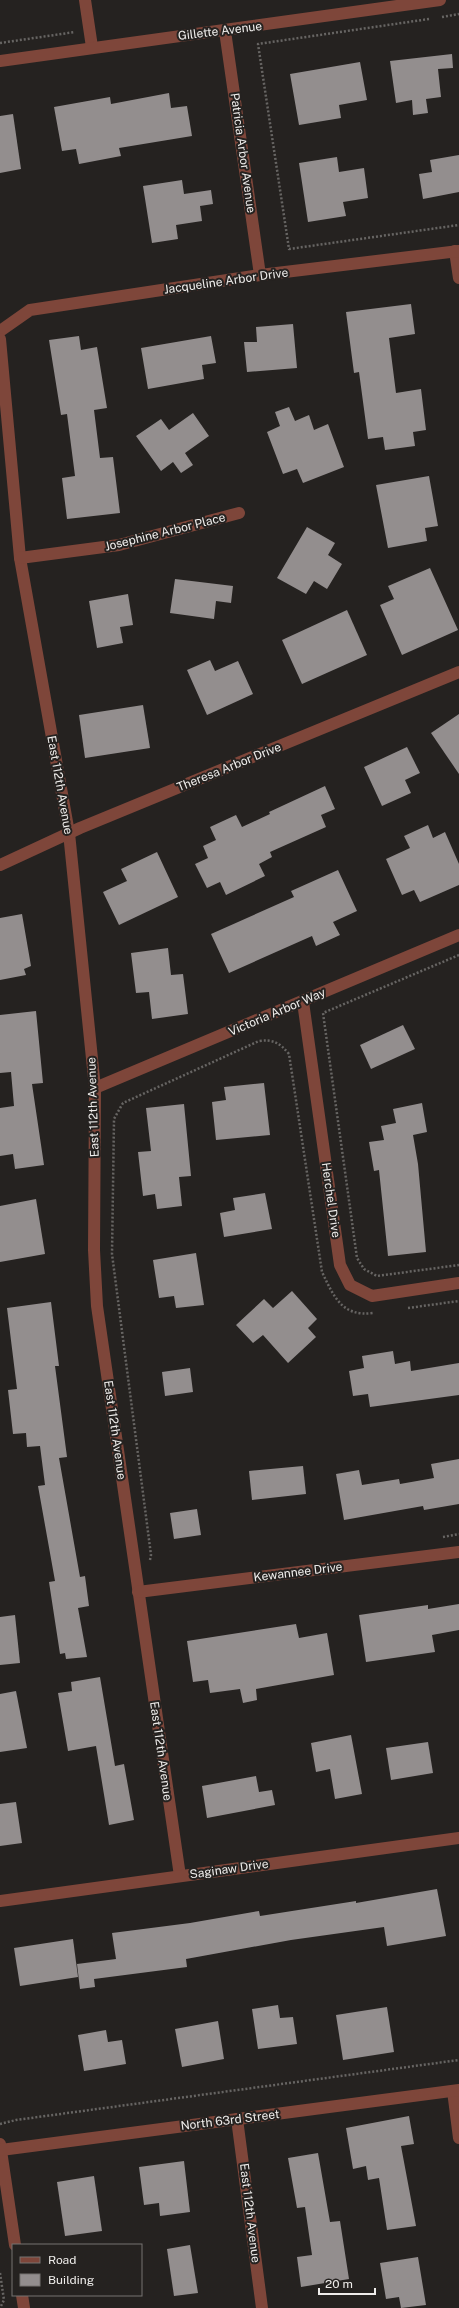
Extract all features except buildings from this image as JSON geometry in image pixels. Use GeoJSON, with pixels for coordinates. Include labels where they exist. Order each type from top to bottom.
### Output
{"type":"FeatureCollection","features":[{"type":"Feature","properties":{"kind":"street"},"geometry":{"type":"LineString","coordinates":[[85,0],[92,47]]}},
{"type":"Feature","properties":{"kind":"street","name":"Gillette Avenue"},"geometry":{"type":"LineString","coordinates":[[0,61],[92,47],[226,31],[440,0]]}},
{"type":"Feature","properties":{"kind":"street","name":"Patricia Arbor Avenue"},"geometry":{"type":"LineString","coordinates":[[226,31],[260,275]]}},
{"type":"Feature","properties":{"kind":"street"},"geometry":{"type":"LineString","coordinates":[[457,251],[459,278]]}},
{"type":"Feature","properties":{"kind":"street","name":"Jacqueline Arbor Drive"},"geometry":{"type":"LineString","coordinates":[[0,331],[30,310],[260,275],[457,251]]}},
{"type":"Feature","properties":{"kind":"street","name":"East 112th Avenue"},"geometry":{"type":"LineString","coordinates":[[0,339],[20,558],[69,833],[95,1088],[94,1250],[97,1306],[180,1876]]}},
{"type":"Feature","properties":{"kind":"street","name":"Josephine Arbor Place"},"geometry":{"type":"LineString","coordinates":[[20,558],[119,546],[239,513]]}},
{"type":"Feature","properties":{"kind":"street","name":"Theresa Arbor Drive"},"geometry":{"type":"LineString","coordinates":[[0,865],[69,833],[459,672]]}},
{"type":"Feature","properties":{"kind":"street","name":"Victoria Arbor Way"},"geometry":{"type":"LineString","coordinates":[[95,1088],[303,1002],[459,935]]}},
{"type":"Feature","properties":{"kind":"street","name":"Herchel Drive"},"geometry":{"type":"LineString","coordinates":[[303,1002],[340,1265],[350,1285],[372,1296],[459,1283]]}},
{"type":"Feature","properties":{"kind":"street","name":"Kewannee Drive"},"geometry":{"type":"LineString","coordinates":[[138,1592],[459,1552]]}},
{"type":"Feature","properties":{"kind":"street","name":"Saginaw Drive"},"geometry":{"type":"LineString","coordinates":[[0,1901],[459,1838]]}},
{"type":"Feature","properties":{"kind":"street"},"geometry":{"type":"LineString","coordinates":[[456,2091],[459,2138]]}},
{"type":"Feature","properties":{"kind":"street","name":"North 63rd Street"},"geometry":{"type":"LineString","coordinates":[[0,2147],[238,2119],[456,2091]]}},
{"type":"Feature","properties":{"kind":"street","name":"East 112th Avenue"},"geometry":{"type":"LineString","coordinates":[[238,2119],[262,2308]]}},
{"type":"Feature","properties":{"kind":"street"},"geometry":{"type":"LineString","coordinates":[[0,2147],[14,2244]]}},
{"type":"Feature","properties":{"kind":"street"},"geometry":{"type":"LineString","coordinates":[[22,2296],[24,2308]]}},
{"type":"Feature","properties":{"kind":"path"},"geometry":{"type":"LineString","coordinates":[[459,14],[258,44],[289,249],[459,225]]}},
{"type":"Feature","properties":{"kind":"path"},"geometry":{"type":"LineString","coordinates":[[0,43],[89,30]]}},
{"type":"Feature","properties":{"kind":"path"},"geometry":{"type":"LineString","coordinates":[[459,956],[323,1013],[357,1258],[364,1269],[377,1276],[459,1265]]}},
{"type":"Feature","properties":{"kind":"path"},"geometry":{"type":"LineString","coordinates":[[148,1567],[151,1555],[112,1254],[114,1119],[123,1103],[259,1041],[268,1040],[280,1043],[289,1054],[322,1272],[332,1292],[346,1309],[361,1314],[376,1312]]}},
{"type":"Feature","properties":{"kind":"path"},"geometry":{"type":"LineString","coordinates":[[406,1308],[459,1301]]}},
{"type":"Feature","properties":{"kind":"path"},"geometry":{"type":"LineString","coordinates":[[435,1538],[459,1534]]}},
{"type":"Feature","properties":{"kind":"path"},"geometry":{"type":"LineString","coordinates":[[0,2124],[32,2118],[459,2060]]}},
{"type":"Feature","properties":{"kind":"path"},"geometry":{"type":"LineString","coordinates":[[0,2273],[4,2300],[0,2308]]}}]}
